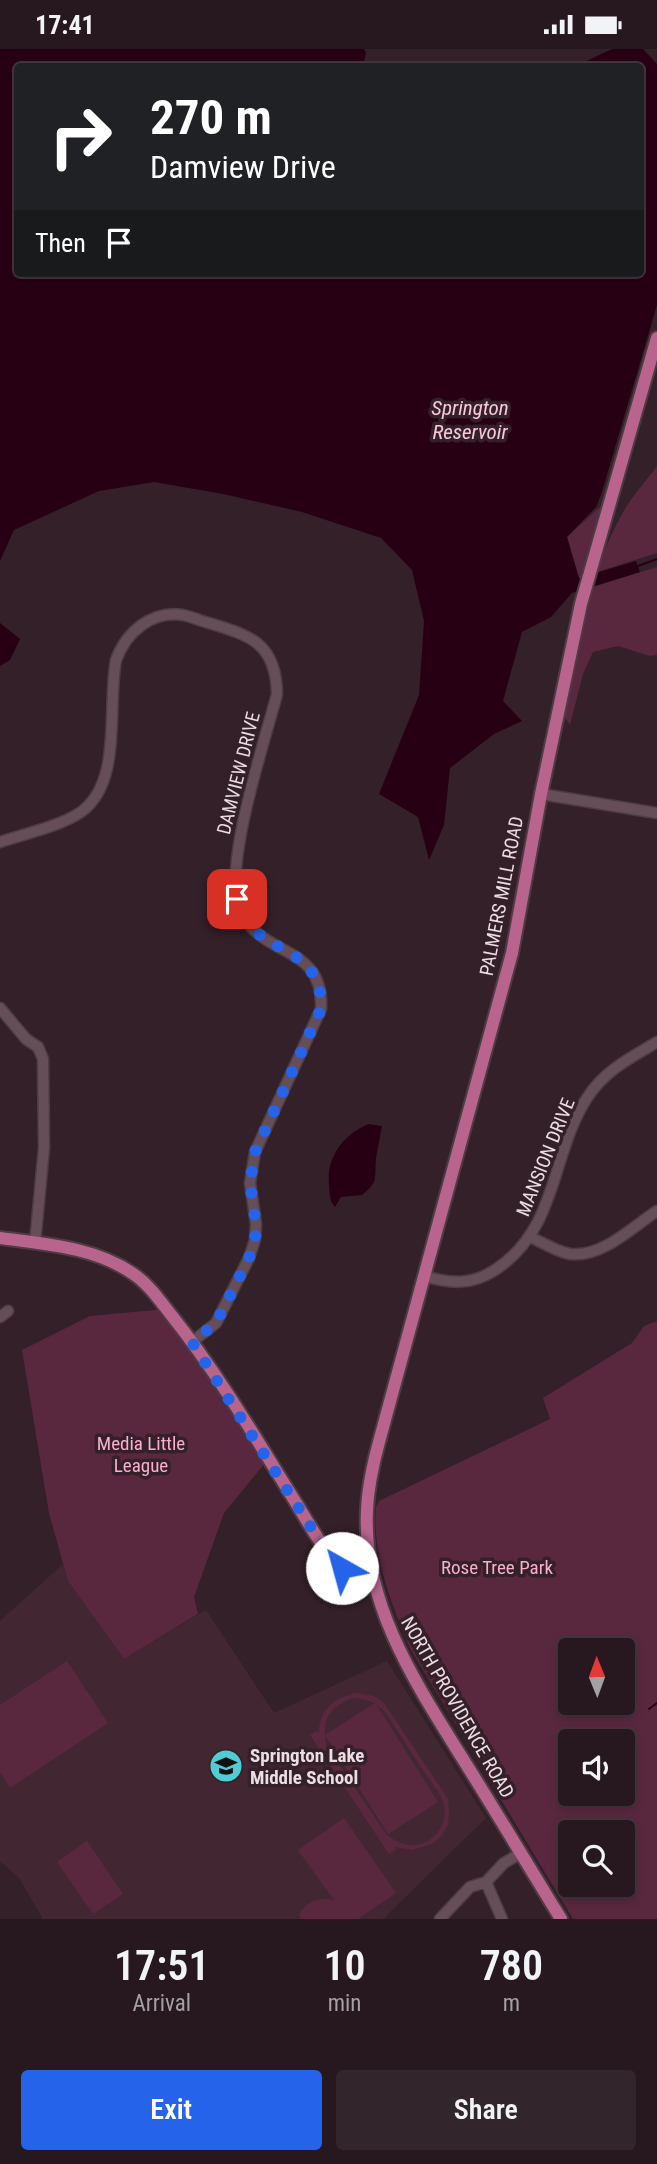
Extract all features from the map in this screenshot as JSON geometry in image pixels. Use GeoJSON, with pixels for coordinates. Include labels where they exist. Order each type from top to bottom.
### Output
{"type":"FeatureCollection","features":[{"type":"Feature","properties":{"kind":"main road","name":"PALMERS MILL ROAD"},"geometry":{"type":"LineString","coordinates":[[374,1459],[512,953],[541,794],[581,604],[657,338]]}},
{"type":"Feature","properties":{"kind":"main road"},"geometry":{"type":"LineString","coordinates":[[0,1238],[92,1254],[132,1273],[146,1285],[192,1342],[314,1532],[337,1562],[349,1571],[371,1567]]}},
{"type":"Feature","properties":{"kind":"main road","name":"NORTH PROVIDENCE ROAD"},"geometry":{"type":"LineString","coordinates":[[374,1459],[366,1511],[371,1567],[383,1613],[403,1658],[561,1919]]}},
{"type":"Feature","properties":{"kind":"street","name":"DAMVIEW DRIVE"},"geometry":{"type":"LineString","coordinates":[[0,842],[79,813],[94,800],[104,781],[109,754],[116,660],[135,629],[161,616],[182,615],[253,639],[269,658],[276,672],[276,694],[236,850],[234,885],[240,913],[260,937],[306,962],[316,976],[322,992],[321,1009],[255,1152],[250,1183],[256,1224],[255,1240],[249,1258],[216,1323],[192,1342]]}},
{"type":"Feature","properties":{"kind":"street"},"geometry":{"type":"LineString","coordinates":[[541,794],[657,813]]}},
{"type":"Feature","properties":{"kind":"street"},"geometry":{"type":"LineString","coordinates":[[0,1008],[26,1039],[38,1047],[43,1059],[44,1148],[35,1243]]}},
{"type":"Feature","properties":{"kind":"street","name":"MANSION DRIVE"},"geometry":{"type":"LineString","coordinates":[[424,1276],[454,1283],[469,1282],[485,1277],[509,1261],[530,1237],[544,1213],[572,1128],[586,1098],[606,1073],[657,1042]]}},
{"type":"Feature","properties":{"kind":"street"},"geometry":{"type":"LineString","coordinates":[[530,1237],[570,1254],[593,1251],[615,1242],[657,1211]]}},
{"type":"Feature","properties":{"kind":"street"},"geometry":{"type":"LineString","coordinates":[[440,1919],[470,1887],[486,1882],[504,1863],[521,1853]]}},
{"type":"Feature","properties":{"kind":"street"},"geometry":{"type":"LineString","coordinates":[[486,1882],[502,1919]]}},
{"type":"Feature","properties":{"kind":"shaded area","name":"Springton Lake Middle School"},"geometry":{"type":"Polygon","coordinates":[[[63,1564],[68,1581],[124,1659],[206,1610],[274,1713],[387,1661],[486,1818],[383,1919],[43,1919],[19,1878],[0,1861],[0,1621],[63,1564]]]}},
{"type":"Feature","properties":{"kind":"green space"},"geometry":{"type":"Polygon","coordinates":[[[657,466],[657,553],[597,572],[607,544],[623,513],[657,466]]]}},
{"type":"Feature","properties":{"kind":"green space"},"geometry":{"type":"Polygon","coordinates":[[[601,506],[582,577],[579,578],[567,537],[601,506]]]}},
{"type":"Feature","properties":{"kind":"green space"},"geometry":{"type":"Polygon","coordinates":[[[657,567],[657,655],[650,656],[618,646],[593,652],[583,674],[570,725],[564,716],[593,587],[657,567]]]}},
{"type":"Feature","properties":{"kind":"green space","name":"Media Little League"},"geometry":{"type":"Polygon","coordinates":[[[166,1309],[265,1463],[224,1513],[194,1597],[198,1614],[124,1659],[68,1581],[49,1513],[22,1350],[90,1316],[166,1309]]]}},
{"type":"Feature","properties":{"kind":"green space","name":"Rose Tree Park"},"geometry":{"type":"Polygon","coordinates":[[[657,1321],[657,1919],[573,1919],[560,1897],[635,1897],[635,1820],[558,1820],[558,1894],[411,1650],[380,1562],[376,1507],[379,1501],[550,1419],[543,1398],[632,1343],[644,1326],[657,1321]]]}},
{"type":"Feature","properties":{"kind":"green space"},"geometry":{"type":"Polygon","coordinates":[[[67,1661],[108,1723],[10,1788],[0,1772],[0,1705],[67,1661]]]}},
{"type":"Feature","properties":{"kind":"green space"},"geometry":{"type":"Polygon","coordinates":[[[357,1693],[374,1696],[384,1703],[448,1799],[448,1825],[434,1843],[412,1850],[395,1847],[396,1850],[389,1854],[310,1735],[317,1731],[319,1733],[322,1717],[330,1705],[357,1693]],[[352,1698],[346,1701],[331,1712],[325,1735],[375,1703],[352,1698]],[[376,1704],[438,1802],[388,1834],[325,1735],[326,1745],[386,1834],[395,1840],[410,1845],[431,1839],[439,1831],[445,1810],[438,1792],[385,1712],[376,1704]]]}},
{"type":"Feature","properties":{"kind":"green space"},"geometry":{"type":"Polygon","coordinates":[[[344,1818],[396,1893],[358,1919],[301,1919],[299,1915],[309,1903],[323,1899],[334,1900],[298,1850],[344,1818]]]}},
{"type":"Feature","properties":{"kind":"green space"},"geometry":{"type":"Polygon","coordinates":[[[87,1841],[123,1894],[93,1914],[57,1862],[87,1841]]]}},
{"type":"Feature","properties":{"kind":"water","name":"Springton Reservoir"},"geometry":{"type":"Polygon","coordinates":[[[0,49],[364,49],[366,53],[364,63],[14,63],[14,277],[644,277],[644,63],[582,63],[612,49],[643,49],[657,64],[657,305],[601,495],[596,507],[567,537],[579,578],[636,561],[640,572],[572,593],[551,617],[522,632],[503,701],[522,721],[494,734],[450,768],[444,825],[429,860],[418,817],[379,794],[419,695],[424,621],[412,570],[381,538],[302,512],[154,482],[99,491],[14,530],[0,561],[0,49]]]}},
{"type":"Feature","properties":{"kind":"water"},"geometry":{"type":"Polygon","coordinates":[[[0,623],[20,639],[10,660],[0,666],[0,623]]]}},
{"type":"Feature","properties":{"kind":"water"},"geometry":{"type":"Polygon","coordinates":[[[369,1124],[382,1126],[375,1180],[362,1195],[341,1197],[335,1207],[329,1185],[333,1156],[351,1134],[369,1124]]]}},
{"type":"Feature","properties":{"kind":"waterway"},"geometry":{"type":"LineString","coordinates":[[638,566],[657,559]]}},
{"type":"Feature","properties":{"kind":"waterway"},"geometry":{"type":"LineString","coordinates":[[649,1709],[657,1703]]}},
{"type":"Feature","properties":{"kind":"place","name":"Springton Lake Middle School"},"geometry":{"type":"Point","coordinates":[226,1766]}},
{"type":"Feature","properties":{"kind":"route"},"geometry":{"type":"LineString","coordinates":[[237,899],[240,913],[260,937],[306,962],[316,976],[322,992],[321,1009],[255,1152],[250,1183],[256,1224],[255,1240],[249,1258],[216,1323],[192,1342],[314,1532],[342,1568]]}}]}
